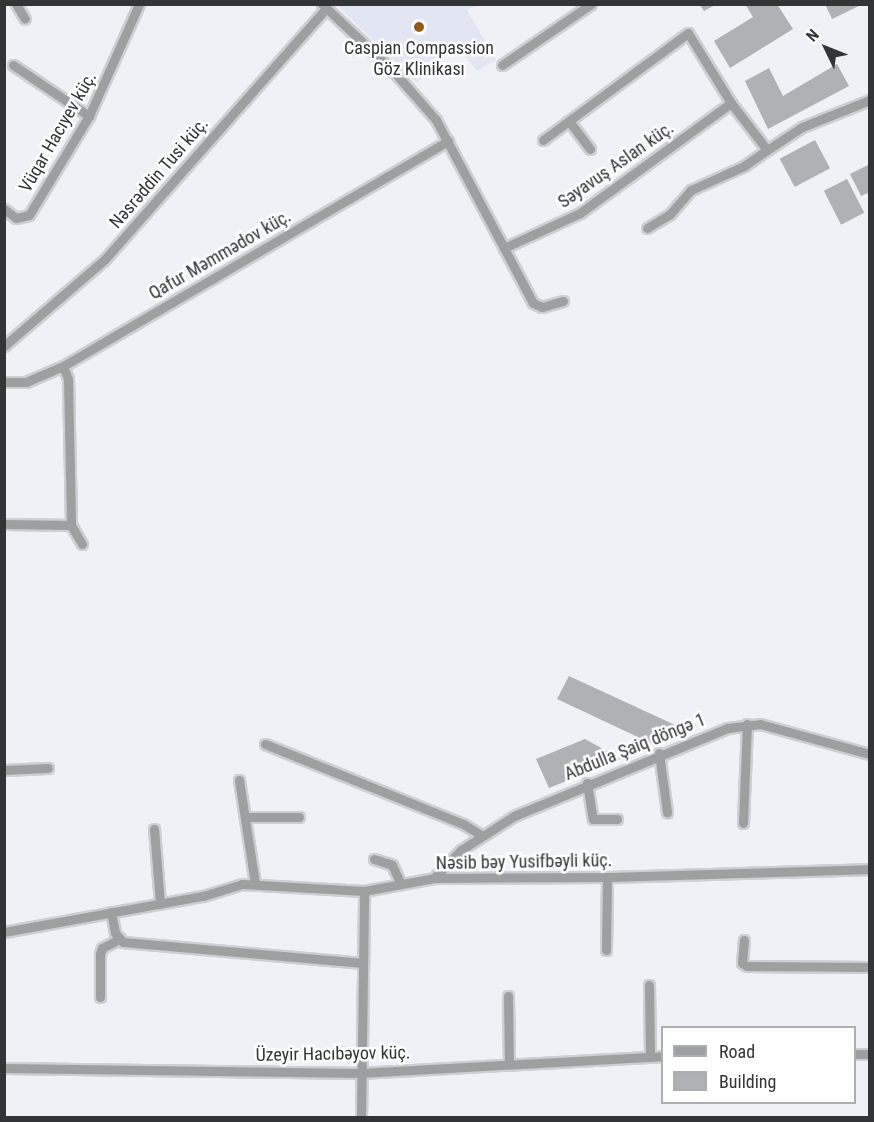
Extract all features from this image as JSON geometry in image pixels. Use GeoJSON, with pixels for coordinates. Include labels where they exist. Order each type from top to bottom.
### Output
{"type":"FeatureCollection","features":[{"type":"Feature","properties":{"kind":"street"},"geometry":{"type":"LineString","coordinates":[[16,4],[25,19]]}},
{"type":"Feature","properties":{"kind":"street","name":"Vüqar Hacıyev küç."},"geometry":{"type":"LineString","coordinates":[[4,209],[16,218],[29,215],[89,116],[139,4]]}},
{"type":"Feature","properties":{"kind":"street"},"geometry":{"type":"LineString","coordinates":[[502,65],[591,4]]}},
{"type":"Feature","properties":{"kind":"street"},"geometry":{"type":"LineString","coordinates":[[324,6],[413,91],[448,141],[533,303],[542,307],[563,301]]}},
{"type":"Feature","properties":{"kind":"street","name":"Nəsrəddin Tusi küç."},"geometry":{"type":"LineString","coordinates":[[4,346],[105,259],[324,6]]}},
{"type":"Feature","properties":{"kind":"street"},"geometry":{"type":"LineString","coordinates":[[543,140],[688,33],[731,103],[767,150]]}},
{"type":"Feature","properties":{"kind":"street"},"geometry":{"type":"LineString","coordinates":[[13,65],[89,116]]}},
{"type":"Feature","properties":{"kind":"street"},"geometry":{"type":"LineString","coordinates":[[647,228],[670,214],[691,190],[744,166],[802,127],[870,100]]}},
{"type":"Feature","properties":{"kind":"street","name":"Səyavuş Aslan küç."},"geometry":{"type":"LineString","coordinates":[[504,248],[571,219],[731,103]]}},
{"type":"Feature","properties":{"kind":"street"},"geometry":{"type":"LineString","coordinates":[[569,121],[590,149]]}},
{"type":"Feature","properties":{"kind":"street","name":"Qafur Məmmədov küç."},"geometry":{"type":"LineString","coordinates":[[4,382],[26,382],[63,366],[448,141]]}},
{"type":"Feature","properties":{"kind":"street"},"geometry":{"type":"LineString","coordinates":[[63,366],[68,379],[70,525],[82,544]]}},
{"type":"Feature","properties":{"kind":"street"},"geometry":{"type":"LineString","coordinates":[[4,524],[70,525]]}},
{"type":"Feature","properties":{"kind":"street"},"geometry":{"type":"LineString","coordinates":[[743,823],[747,724]]}},
{"type":"Feature","properties":{"kind":"street","name":"Abdulla Şaiq döngə 1"},"geometry":{"type":"LineString","coordinates":[[434,878],[447,862],[481,835],[538,803],[659,753],[747,724],[788,730],[870,754]]}},
{"type":"Feature","properties":{"kind":"street"},"geometry":{"type":"LineString","coordinates":[[265,744],[464,824],[481,835]]}},
{"type":"Feature","properties":{"kind":"street"},"geometry":{"type":"LineString","coordinates":[[659,753],[667,812]]}},
{"type":"Feature","properties":{"kind":"street"},"geometry":{"type":"LineString","coordinates":[[4,770],[48,768]]}},
{"type":"Feature","properties":{"kind":"street"},"geometry":{"type":"LineString","coordinates":[[239,780],[247,817],[255,883]]}},
{"type":"Feature","properties":{"kind":"street"},"geometry":{"type":"LineString","coordinates":[[588,783],[593,819],[617,819]]}},
{"type":"Feature","properties":{"kind":"street"},"geometry":{"type":"LineString","coordinates":[[247,817],[299,817]]}},
{"type":"Feature","properties":{"kind":"street"},"geometry":{"type":"LineString","coordinates":[[154,829],[160,904]]}},
{"type":"Feature","properties":{"kind":"street"},"geometry":{"type":"LineString","coordinates":[[374,859],[392,865],[400,884]]}},
{"type":"Feature","properties":{"kind":"street","name":"Nəsib bəy Yusifbəyli küç."},"geometry":{"type":"LineString","coordinates":[[4,932],[160,904],[255,883],[364,891],[434,878],[607,877],[870,869]]}},
{"type":"Feature","properties":{"kind":"street"},"geometry":{"type":"LineString","coordinates":[[606,950],[607,877]]}},
{"type":"Feature","properties":{"kind":"street"},"geometry":{"type":"LineString","coordinates":[[361,1118],[364,891]]}},
{"type":"Feature","properties":{"kind":"street"},"geometry":{"type":"LineString","coordinates":[[111,912],[118,940]]}},
{"type":"Feature","properties":{"kind":"street"},"geometry":{"type":"LineString","coordinates":[[100,997],[100,954],[102,948],[118,940],[363,963]]}},
{"type":"Feature","properties":{"kind":"street"},"geometry":{"type":"LineString","coordinates":[[744,940],[742,963],[747,966],[870,967]]}},
{"type":"Feature","properties":{"kind":"street"},"geometry":{"type":"LineString","coordinates":[[649,985],[650,1056]]}},
{"type":"Feature","properties":{"kind":"street"},"geometry":{"type":"LineString","coordinates":[[508,996],[509,1064]]}},
{"type":"Feature","properties":{"kind":"street","name":"Üzeyir Hacıbəyov küç."},"geometry":{"type":"LineString","coordinates":[[4,1068],[360,1073],[661,1056]]}},
{"type":"Feature","properties":{"kind":"shaded area","name":"Caspian Compassion Göz Klinikası"},"geometry":{"type":"Polygon","coordinates":[[[337,5],[476,5],[467,10],[496,60],[477,71],[457,45],[417,83],[337,5]]]}},
{"type":"Feature","properties":{"kind":"building"},"geometry":{"type":"Polygon","coordinates":[[[745,4],[777,4],[793,29],[730,68],[714,41],[753,17],[745,4]]]}},
{"type":"Feature","properties":{"kind":"building"},"geometry":{"type":"Polygon","coordinates":[[[825,4],[863,4],[832,19],[825,4]]]}},
{"type":"Feature","properties":{"kind":"building"},"geometry":{"type":"Polygon","coordinates":[[[700,5],[715,5],[704,11],[700,5]]]}},
{"type":"Feature","properties":{"kind":"building"},"geometry":{"type":"Polygon","coordinates":[[[837,64],[849,86],[768,129],[745,81],[769,68],[783,96],[837,64]]]}},
{"type":"Feature","properties":{"kind":"building"},"geometry":{"type":"Polygon","coordinates":[[[815,140],[830,168],[795,187],[780,159],[815,140]]]}},
{"type":"Feature","properties":{"kind":"building"},"geometry":{"type":"Polygon","coordinates":[[[870,164],[870,192],[861,196],[850,174],[870,164]]]}},
{"type":"Feature","properties":{"kind":"building"},"geometry":{"type":"Polygon","coordinates":[[[847,179],[864,213],[841,225],[824,191],[847,179]]]}},
{"type":"Feature","properties":{"kind":"building"},"geometry":{"type":"Polygon","coordinates":[[[569,676],[688,731],[657,746],[557,699],[569,676]]]}},
{"type":"Feature","properties":{"kind":"building"},"geometry":{"type":"Polygon","coordinates":[[[585,739],[621,759],[549,788],[536,759],[585,739]]]}},
{"type":"Feature","properties":{"kind":"place","name":"Caspian Compassion Göz Klinikası"},"geometry":{"type":"Point","coordinates":[419,27]}}]}
